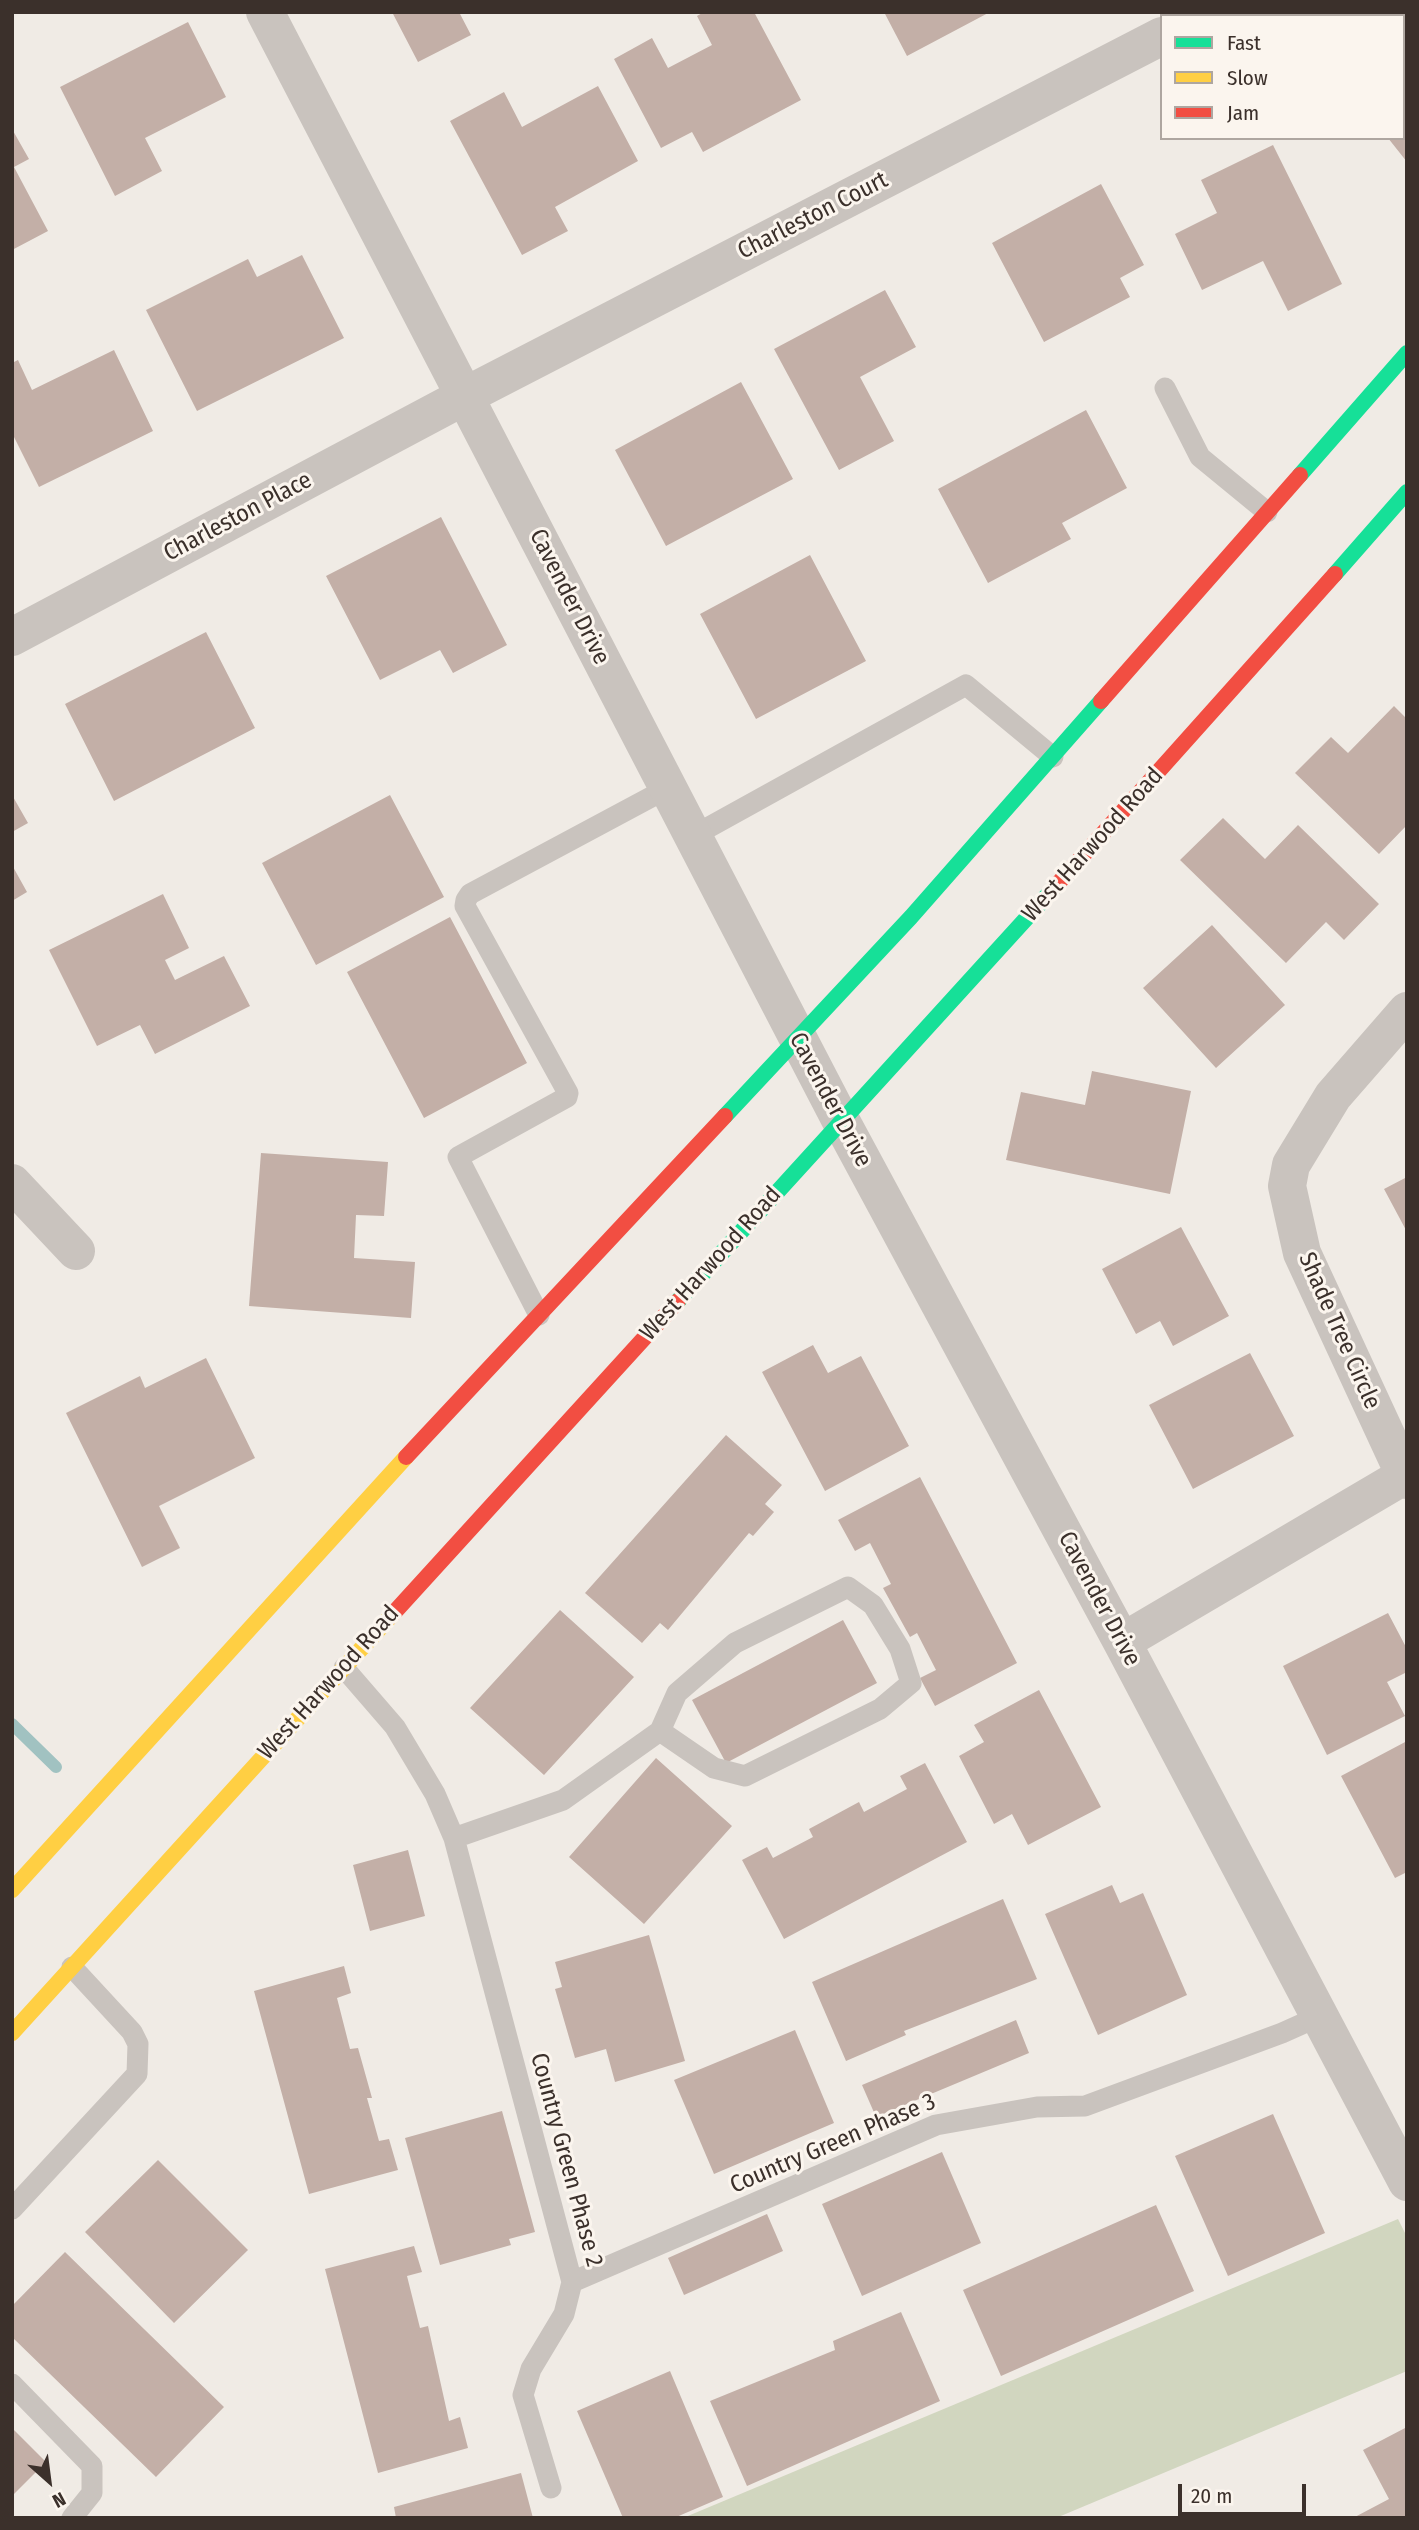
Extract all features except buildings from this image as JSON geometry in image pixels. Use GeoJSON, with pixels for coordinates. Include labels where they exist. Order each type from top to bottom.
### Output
{"type":"FeatureCollection","features":[{"type":"Feature","properties":{"kind":"main road"},"geometry":{"type":"LineString","coordinates":[[12,1890],[280,1592],[911,917],[1407,354]]}},
{"type":"Feature","properties":{"kind":"main road","name":"West Harwood Road"},"geometry":{"type":"LineString","coordinates":[[12,2033],[1227,698],[1407,492]]}},
{"type":"Feature","properties":{"kind":"street","name":"Cavender Drive"},"geometry":{"type":"LineString","coordinates":[[265,12],[841,1121],[1122,1642],[1407,2182]]}},
{"type":"Feature","properties":{"kind":"street","name":"Charleston Court"},"geometry":{"type":"LineString","coordinates":[[465,396],[1160,37]]}},
{"type":"Feature","properties":{"kind":"street","name":"Charleston Place"},"geometry":{"type":"LineString","coordinates":[[12,638],[465,396]]}},
{"type":"Feature","properties":{"kind":"street","name":"Shade Tree Circle"},"geometry":{"type":"LineString","coordinates":[[1122,1642],[1406,1478],[1302,1253],[1287,1186],[1291,1165],[1333,1096],[1407,1011]]}},
{"type":"Feature","properties":{"kind":"street"},"geometry":{"type":"LineString","coordinates":[[12,1182],[76,1251]]}},
{"type":"Feature","properties":{"kind":"lane"},"geometry":{"type":"LineString","coordinates":[[1166,388],[1200,457],[1267,512]]}},
{"type":"Feature","properties":{"kind":"lane"},"geometry":{"type":"LineString","coordinates":[[693,836],[966,685],[1053,757]]}},
{"type":"Feature","properties":{"kind":"lane"},"geometry":{"type":"LineString","coordinates":[[539,1315],[458,1157],[567,1097],[568,1093],[465,906],[466,900],[470,894],[668,788]]}},
{"type":"Feature","properties":{"kind":"lane"},"geometry":{"type":"LineString","coordinates":[[454,1838],[564,1800],[660,1731],[677,1693],[735,1643],[848,1587],[873,1605],[900,1649],[911,1683],[880,1709],[745,1776],[714,1768],[660,1731]]}},
{"type":"Feature","properties":{"kind":"lane","name":"Country Green Phase 2"},"geometry":{"type":"LineString","coordinates":[[344,1668],[395,1727],[435,1794],[454,1838],[572,2282],[564,2314],[531,2369],[523,2395],[551,2488]]}},
{"type":"Feature","properties":{"kind":"lane"},"geometry":{"type":"LineString","coordinates":[[12,2209],[137,2074],[139,2051],[132,2032],[72,1967]]}},
{"type":"Feature","properties":{"kind":"lane","name":"Country Green Phase 3"},"geometry":{"type":"LineString","coordinates":[[572,2282],[936,2124],[1037,2107],[1086,2106],[1282,2033],[1320,2016]]}},
{"type":"Feature","properties":{"kind":"lane"},"geometry":{"type":"LineString","coordinates":[[12,2384],[92,2466],[92,2493],[72,2518]]}},
{"type":"Feature","properties":{"kind":"green space"},"geometry":{"type":"Polygon","coordinates":[[[1398,2219],[1407,2237],[1407,2371],[1056,2518],[683,2518],[1398,2219]]]}},
{"type":"Feature","properties":{"kind":"waterway"},"geometry":{"type":"LineString","coordinates":[[12,1724],[56,1767]]}},
{"type":"Feature","properties":{"kind":"traffic: fast"},"geometry":{"type":"LineString","coordinates":[[1300,475],[1407,353]]}},
{"type":"Feature","properties":{"kind":"traffic: fast"},"geometry":{"type":"LineString","coordinates":[[1335,574],[1407,492]]}},
{"type":"Feature","properties":{"kind":"traffic: fast"},"geometry":{"type":"LineString","coordinates":[[725,1116],[911,917],[1101,701]]}},
{"type":"Feature","properties":{"kind":"traffic: fast"},"geometry":{"type":"LineString","coordinates":[[678,1301],[1054,888]]}},
{"type":"Feature","properties":{"kind":"traffic: slow"},"geometry":{"type":"LineString","coordinates":[[12,1890],[406,1457]]}},
{"type":"Feature","properties":{"kind":"traffic: slow"},"geometry":{"type":"LineString","coordinates":[[12,2033],[391,1616]]}},
{"type":"Feature","properties":{"kind":"traffic: jam"},"geometry":{"type":"LineString","coordinates":[[1101,701],[1300,475]]}},
{"type":"Feature","properties":{"kind":"traffic: jam"},"geometry":{"type":"LineString","coordinates":[[1054,888],[1335,574]]}},
{"type":"Feature","properties":{"kind":"traffic: jam"},"geometry":{"type":"LineString","coordinates":[[406,1457],[725,1116]]}},
{"type":"Feature","properties":{"kind":"traffic: jam"},"geometry":{"type":"LineString","coordinates":[[391,1616],[678,1301]]}}]}
